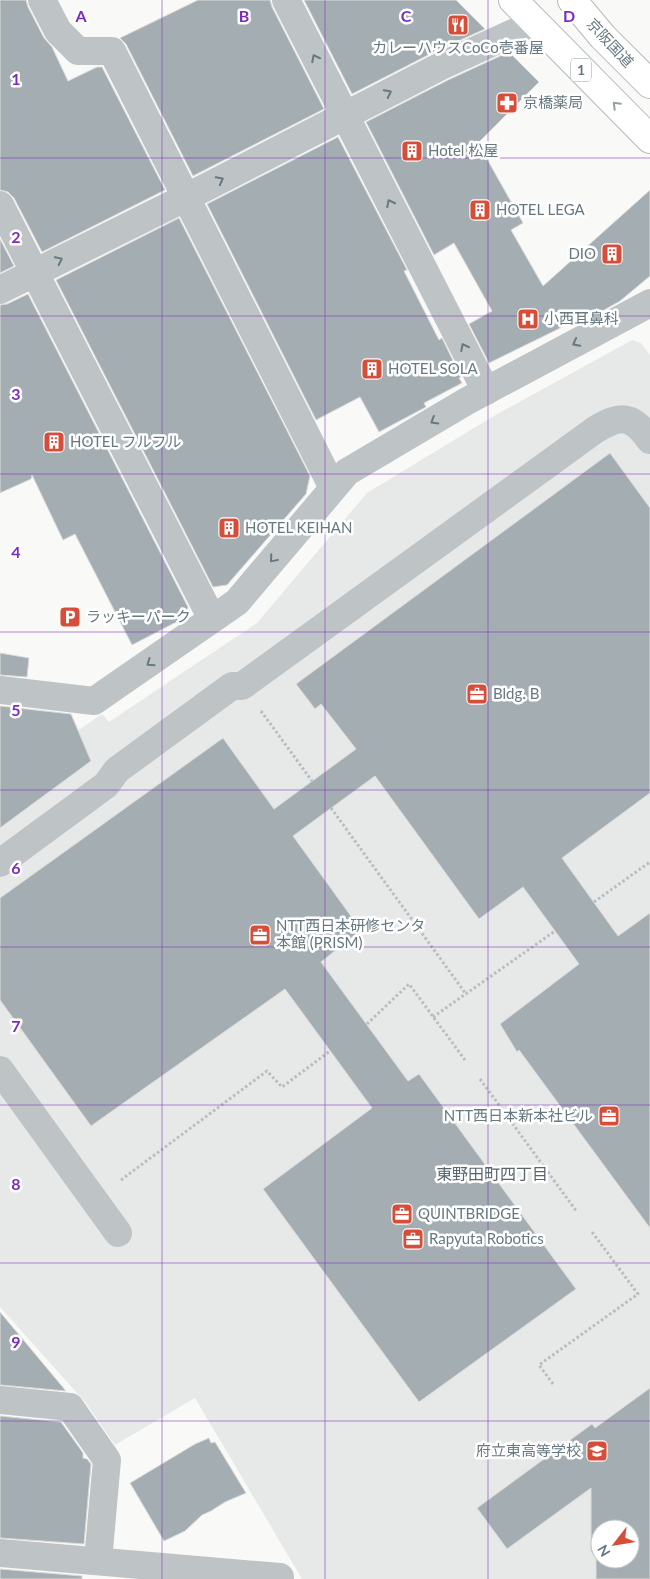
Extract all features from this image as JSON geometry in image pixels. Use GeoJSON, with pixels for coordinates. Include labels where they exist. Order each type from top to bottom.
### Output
{"type":"FeatureCollection","features":[{"type":"Feature","properties":{"kind":"highway","name":"1"},"geometry":{"type":"LineString","coordinates":[[512,0],[650,139]]}},
{"type":"Feature","properties":{"kind":"highway","name":"京阪国道"},"geometry":{"type":"LineString","coordinates":[[572,0],[603,37],[650,84]]}},
{"type":"Feature","properties":{"kind":"street"},"geometry":{"type":"LineString","coordinates":[[42,0],[58,31],[78,51],[112,51],[333,488]]}},
{"type":"Feature","properties":{"kind":"street"},"geometry":{"type":"LineString","coordinates":[[286,0],[486,390]]}},
{"type":"Feature","properties":{"kind":"street"},"geometry":{"type":"LineString","coordinates":[[0,290],[185,198],[442,66],[535,23]]}},
{"type":"Feature","properties":{"kind":"street"},"geometry":{"type":"LineString","coordinates":[[0,205],[212,619]]}},
{"type":"Feature","properties":{"kind":"street"},"geometry":{"type":"LineString","coordinates":[[0,690],[94,702],[237,602],[347,472],[486,390],[648,308]]}},
{"type":"Feature","properties":{"kind":"street"},"geometry":{"type":"LineString","coordinates":[[0,863],[106,785],[117,770],[232,686],[242,686],[611,420],[625,420],[638,425],[650,440]]}},
{"type":"Feature","properties":{"kind":"street"},"geometry":{"type":"LineString","coordinates":[[0,1070],[118,1233]]}},
{"type":"Feature","properties":{"kind":"street"},"geometry":{"type":"LineString","coordinates":[[0,1400],[70,1406],[107,1460],[98,1561]]}},
{"type":"Feature","properties":{"kind":"street"},"geometry":{"type":"LineString","coordinates":[[0,1553],[50,1568],[98,1561],[125,1571],[280,1577],[279,1579]]}},
{"type":"Feature","properties":{"kind":"path"},"geometry":{"type":"LineString","coordinates":[[242,686],[312,781]]}},
{"type":"Feature","properties":{"kind":"path"},"geometry":{"type":"LineString","coordinates":[[331,808],[466,994]]}},
{"type":"Feature","properties":{"kind":"path"},"geometry":{"type":"LineString","coordinates":[[594,902],[650,862]]}},
{"type":"Feature","properties":{"kind":"path"},"geometry":{"type":"LineString","coordinates":[[433,1017],[555,931]]}},
{"type":"Feature","properties":{"kind":"path"},"geometry":{"type":"LineString","coordinates":[[367,1024],[409,984],[465,1060]]}},
{"type":"Feature","properties":{"kind":"path"},"geometry":{"type":"LineString","coordinates":[[94,1200],[266,1071],[282,1087],[330,1051]]}},
{"type":"Feature","properties":{"kind":"path"},"geometry":{"type":"LineString","coordinates":[[480,1079],[577,1212]]}},
{"type":"Feature","properties":{"kind":"path"},"geometry":{"type":"LineString","coordinates":[[553,1384],[539,1365],[638,1294],[592,1232]]}},
{"type":"Feature","properties":{"kind":"shaded area"},"geometry":{"type":"Polygon","coordinates":[[[632,340],[641,343],[650,355],[650,1579],[302,1579],[195,1398],[115,1445],[85,1402],[0,1307],[0,784],[102,714],[109,722],[257,623],[367,493],[492,417],[632,340]]]}},
{"type":"Feature","properties":{"kind":"building"},"geometry":{"type":"Polygon","coordinates":[[[0,0],[26,0],[44,38],[52,47],[68,81],[97,67],[102,67],[165,190],[42,252],[14,198],[8,192],[0,190],[0,0]]]}},
{"type":"Feature","properties":{"kind":"building"},"geometry":{"type":"Polygon","coordinates":[[[198,0],[270,0],[324,109],[193,176],[126,44],[120,38],[198,0]]]}},
{"type":"Feature","properties":{"kind":"building"},"geometry":{"type":"Polygon","coordinates":[[[304,0],[456,0],[485,29],[434,52],[352,94],[304,0]]]}},
{"type":"Feature","properties":{"kind":"building"},"geometry":{"type":"Polygon","coordinates":[[[509,52],[539,82],[478,143],[523,223],[511,230],[543,286],[650,190],[650,276],[620,301],[597,314],[595,311],[489,363],[469,324],[492,311],[454,243],[434,255],[366,122],[448,80],[509,52]]]}},
{"type":"Feature","properties":{"kind":"building"},"geometry":{"type":"Polygon","coordinates":[[[338,137],[407,270],[404,271],[439,340],[442,338],[461,377],[459,378],[462,383],[424,403],[426,407],[379,432],[360,397],[316,420],[207,204],[338,137]]]}},
{"type":"Feature","properties":{"kind":"building"},"geometry":{"type":"Polygon","coordinates":[[[179,218],[310,476],[306,494],[227,585],[213,587],[56,280],[179,218]]]}},
{"type":"Feature","properties":{"kind":"building"},"geometry":{"type":"Polygon","coordinates":[[[0,239],[14,266],[0,273],[0,239]]]}},
{"type":"Feature","properties":{"kind":"building"},"geometry":{"type":"Polygon","coordinates":[[[28,294],[188,607],[186,617],[132,645],[75,534],[63,540],[32,475],[31,479],[0,493],[0,305],[7,304],[28,294]]]}},
{"type":"Feature","properties":{"kind":"building"},"geometry":{"type":"Polygon","coordinates":[[[610,453],[650,508],[650,793],[562,858],[618,936],[650,913],[650,1228],[519,1050],[517,1052],[500,1024],[579,964],[523,887],[479,919],[375,776],[293,836],[361,930],[321,962],[408,1081],[419,1074],[576,1289],[419,1402],[263,1189],[372,1108],[285,989],[91,1126],[0,1000],[0,898],[223,738],[274,809],[356,749],[321,704],[315,709],[296,684],[610,453]]]}},
{"type":"Feature","properties":{"kind":"building"},"geometry":{"type":"Polygon","coordinates":[[[0,653],[29,658],[27,677],[0,675],[0,653]]]}},
{"type":"Feature","properties":{"kind":"building"},"geometry":{"type":"Polygon","coordinates":[[[0,706],[71,714],[91,761],[0,828],[0,706]]]}},
{"type":"Feature","properties":{"kind":"building"},"geometry":{"type":"Polygon","coordinates":[[[0,1312],[66,1391],[0,1385],[0,1312]]]}},
{"type":"Feature","properties":{"kind":"building"},"geometry":{"type":"Polygon","coordinates":[[[650,1388],[650,1579],[596,1579],[596,1569],[640,1569],[640,1519],[591,1519],[591,1488],[507,1549],[477,1508],[592,1424],[595,1428],[650,1388]]]}},
{"type":"Feature","properties":{"kind":"building"},"geometry":{"type":"Polygon","coordinates":[[[0,1416],[61,1422],[83,1453],[83,1458],[87,1459],[91,1464],[84,1544],[0,1538],[0,1416]]]}},
{"type":"Feature","properties":{"kind":"building"},"geometry":{"type":"Polygon","coordinates":[[[209,1438],[211,1443],[215,1442],[246,1493],[202,1515],[185,1531],[164,1541],[130,1483],[195,1444],[209,1438]]]}},
{"type":"Feature","properties":{"kind":"building"},"geometry":{"type":"Polygon","coordinates":[[[0,1569],[82,1576],[82,1579],[0,1579],[0,1569]]]}},
{"type":"Feature","properties":{"kind":"place","name":"カレーハウスCoCo壱番屋"},"geometry":{"type":"Point","coordinates":[458,25]}},
{"type":"Feature","properties":{"kind":"place","name":"京橋薬局"},"geometry":{"type":"Point","coordinates":[507,103]}},
{"type":"Feature","properties":{"kind":"place","name":"Hotel 松屋"},"geometry":{"type":"Point","coordinates":[412,151]}},
{"type":"Feature","properties":{"kind":"place","name":"HOTEL LEGA"},"geometry":{"type":"Point","coordinates":[480,210]}},
{"type":"Feature","properties":{"kind":"place","name":"DIO"},"geometry":{"type":"Point","coordinates":[612,254]}},
{"type":"Feature","properties":{"kind":"place","name":"小西耳鼻科"},"geometry":{"type":"Point","coordinates":[528,319]}},
{"type":"Feature","properties":{"kind":"place","name":"HOTEL SOLA"},"geometry":{"type":"Point","coordinates":[372,369]}},
{"type":"Feature","properties":{"kind":"place","name":"HOTEL フルフル"},"geometry":{"type":"Point","coordinates":[54,442]}},
{"type":"Feature","properties":{"kind":"place","name":"HOTEL KEIHAN"},"geometry":{"type":"Point","coordinates":[229,528]}},
{"type":"Feature","properties":{"kind":"place","name":"ラッキーパーク"},"geometry":{"type":"Point","coordinates":[70,617]}},
{"type":"Feature","properties":{"kind":"place","name":"Bldg. B"},"geometry":{"type":"Point","coordinates":[477,694]}},
{"type":"Feature","properties":{"kind":"place","name":"NTT西日本研修センタ 本館 (PRISM)"},"geometry":{"type":"Point","coordinates":[260,935]}},
{"type":"Feature","properties":{"kind":"place","name":"NTT西日本新本社ビル"},"geometry":{"type":"Point","coordinates":[609,1116]}},
{"type":"Feature","properties":{"kind":"place","name":"QUINTBRIDGE"},"geometry":{"type":"Point","coordinates":[402,1214]}},
{"type":"Feature","properties":{"kind":"place","name":"Rapyuta Robotics"},"geometry":{"type":"Point","coordinates":[413,1239]}},
{"type":"Feature","properties":{"kind":"place","name":"府立東高等学校"},"geometry":{"type":"Point","coordinates":[597,1451]}},
{"type":"Feature","properties":{"kind":"district","name":"東野田町四丁目"},"geometry":{"type":"Point","coordinates":[492,1174]}}]}
